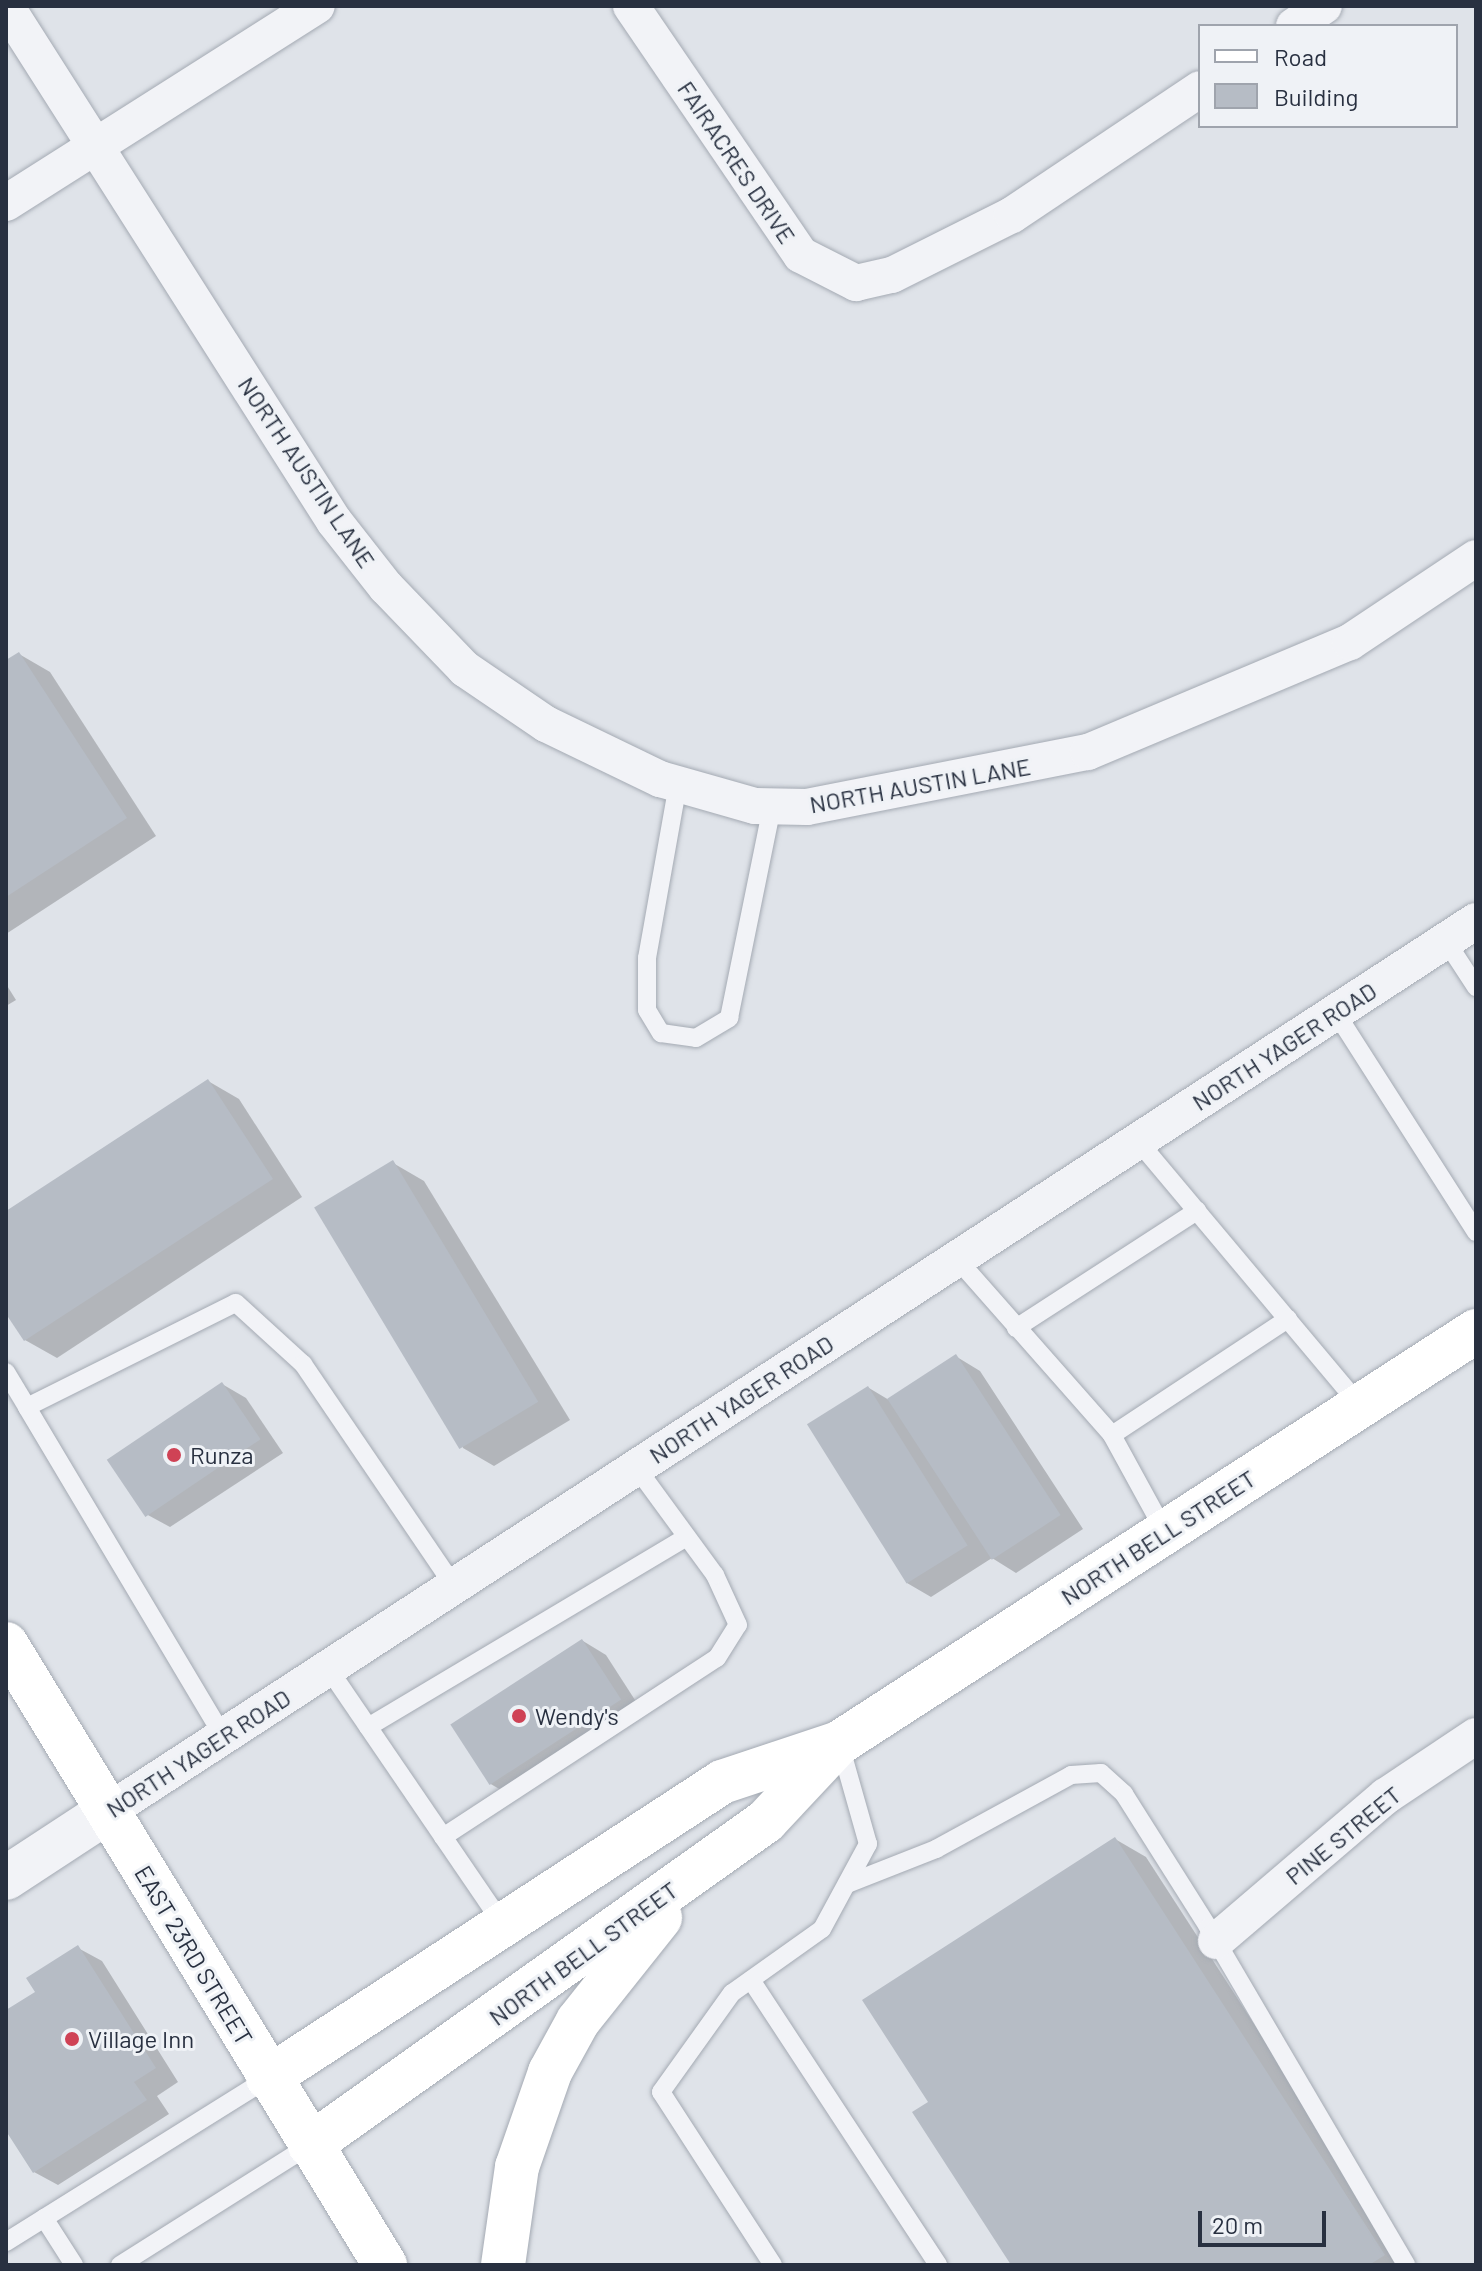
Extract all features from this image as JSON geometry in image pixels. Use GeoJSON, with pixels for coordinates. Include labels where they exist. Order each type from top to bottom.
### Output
{"type":"FeatureCollection","features":[{"type":"Feature","properties":{"kind":"main road","name":"NORTH BELL STREET"},"geometry":{"type":"LineString","coordinates":[[310,2145],[766,1821],[839,1743],[1476,1331]]}},
{"type":"Feature","properties":{"kind":"main road","name":"EAST 23RD STREET"},"geometry":{"type":"LineString","coordinates":[[6,1644],[268,2078],[385,2265]]}},
{"type":"Feature","properties":{"kind":"main road","name":"NORTH BELL STREET"},"geometry":{"type":"LineString","coordinates":[[268,2078],[722,1782],[839,1743]]}},
{"type":"Feature","properties":{"kind":"main road"},"geometry":{"type":"LineString","coordinates":[[503,2265],[517,2167],[550,2072],[578,2021],[700,1869]]}},
{"type":"Feature","properties":{"kind":"street","name":"NORTH AUSTIN LANE"},"geometry":{"type":"LineString","coordinates":[[6,6],[334,521],[386,587],[465,669],[546,724],[678,784],[772,806],[807,807],[1088,752],[1350,642],[1476,558]]}},
{"type":"Feature","properties":{"kind":"street"},"geometry":{"type":"LineString","coordinates":[[6,203],[94,144],[317,6]]}},
{"type":"Feature","properties":{"kind":"street","name":"FAIRACRES DRIVE"},"geometry":{"type":"LineString","coordinates":[[631,6],[801,255],[856,283],[892,275],[1012,215],[1198,90]]}},
{"type":"Feature","properties":{"kind":"street"},"geometry":{"type":"LineString","coordinates":[[1297,24],[1324,6]]}},
{"type":"Feature","properties":{"kind":"street","name":"NORTH YAGER ROAD"},"geometry":{"type":"LineString","coordinates":[[6,1878],[1461,931]]}},
{"type":"Feature","properties":{"kind":"street","name":"PINE STREET"},"geometry":{"type":"LineString","coordinates":[[1216,1941],[1386,1796],[1476,1736]]}},
{"type":"Feature","properties":{"kind":"lane"},"geometry":{"type":"LineString","coordinates":[[678,784],[647,958],[647,1010],[661,1033],[696,1038],[729,1018],[772,806]]}},
{"type":"Feature","properties":{"kind":"lane"},"geometry":{"type":"LineString","coordinates":[[1461,931],[1476,987]]}},
{"type":"Feature","properties":{"kind":"lane"},"geometry":{"type":"LineString","coordinates":[[1336,1013],[1476,1232]]}},
{"type":"Feature","properties":{"kind":"lane"},"geometry":{"type":"LineString","coordinates":[[1138,1141],[1360,1406]]}},
{"type":"Feature","properties":{"kind":"lane"},"geometry":{"type":"LineString","coordinates":[[1016,1328],[1197,1211]]}},
{"type":"Feature","properties":{"kind":"lane"},"geometry":{"type":"LineString","coordinates":[[957,1259],[1112,1435],[1165,1532]]}},
{"type":"Feature","properties":{"kind":"lane"},"geometry":{"type":"LineString","coordinates":[[27,1407],[236,1303],[303,1364],[454,1586]]}},
{"type":"Feature","properties":{"kind":"lane"},"geometry":{"type":"LineString","coordinates":[[1112,1435],[1288,1319]]}},
{"type":"Feature","properties":{"kind":"lane"},"geometry":{"type":"LineString","coordinates":[[6,1372],[223,1736]]}},
{"type":"Feature","properties":{"kind":"lane"},"geometry":{"type":"LineString","coordinates":[[443,1837],[717,1658],[738,1625],[687,1537],[636,1467]]}},
{"type":"Feature","properties":{"kind":"lane"},"geometry":{"type":"LineString","coordinates":[[368,1727],[687,1537]]}},
{"type":"Feature","properties":{"kind":"lane"},"geometry":{"type":"LineString","coordinates":[[328,1668],[503,1925]]}},
{"type":"Feature","properties":{"kind":"lane"},"geometry":{"type":"LineString","coordinates":[[773,2265],[661,2092],[732,1993],[822,1929],[868,1844],[839,1743]]}},
{"type":"Feature","properties":{"kind":"lane"},"geometry":{"type":"LineString","coordinates":[[847,1884],[936,1849],[1071,1775],[1101,1773],[1124,1794],[1216,1941],[1406,2265]]}},
{"type":"Feature","properties":{"kind":"lane"},"geometry":{"type":"LineString","coordinates":[[751,1980],[938,2265]]}},
{"type":"Feature","properties":{"kind":"lane"},"geometry":{"type":"LineString","coordinates":[[6,2242],[268,2078]]}},
{"type":"Feature","properties":{"kind":"lane"},"geometry":{"type":"LineString","coordinates":[[120,2265],[310,2145]]}},
{"type":"Feature","properties":{"kind":"lane"},"geometry":{"type":"LineString","coordinates":[[44,2218],[74,2265]]}},
{"type":"Feature","properties":{"kind":"building"},"geometry":{"type":"Polygon","coordinates":[[[19,652],[127,818],[6,897],[6,660],[19,652]]]}},
{"type":"Feature","properties":{"kind":"building"},"geometry":{"type":"Polygon","coordinates":[[[208,1079],[273,1179],[24,1341],[6,1314],[6,1211],[208,1079]]]}},
{"type":"Feature","properties":{"kind":"building"},"geometry":{"type":"Polygon","coordinates":[[[393,1160],[538,1402],[459,1449],[314,1207],[393,1160]]]}},
{"type":"Feature","properties":{"kind":"building"},"geometry":{"type":"Polygon","coordinates":[[[956,1354],[1061,1515],[992,1560],[887,1399],[956,1354]]]}},
{"type":"Feature","properties":{"kind":"building"},"geometry":{"type":"Polygon","coordinates":[[[222,1382],[261,1439],[145,1517],[107,1460],[222,1382]]]}},
{"type":"Feature","properties":{"kind":"building"},"geometry":{"type":"Polygon","coordinates":[[[868,1386],[968,1545],[907,1584],[807,1424],[868,1386]]]}},
{"type":"Feature","properties":{"kind":"building"},"geometry":{"type":"Polygon","coordinates":[[[582,1639],[621,1699],[490,1785],[450,1725],[582,1639]]]}},
{"type":"Feature","properties":{"kind":"building"},"geometry":{"type":"Polygon","coordinates":[[[1115,1837],[1385,2255],[1369,2265],[1011,2265],[912,2112],[928,2102],[862,2000],[1115,1837]]]}},
{"type":"Feature","properties":{"kind":"building","name":"Village Inn"},"geometry":{"type":"Polygon","coordinates":[[[78,1945],[156,2068],[134,2082],[147,2100],[33,2173],[6,2131],[6,2010],[35,1992],[26,1978],[78,1945]]]}},
{"type":"Feature","properties":{"kind":"place","name":"Runza"},"geometry":{"type":"Point","coordinates":[174,1455]}},
{"type":"Feature","properties":{"kind":"place","name":"Wendy's"},"geometry":{"type":"Point","coordinates":[519,1716]}},
{"type":"Feature","properties":{"kind":"place","name":"Village Inn"},"geometry":{"type":"Point","coordinates":[72,2039]}}]}
